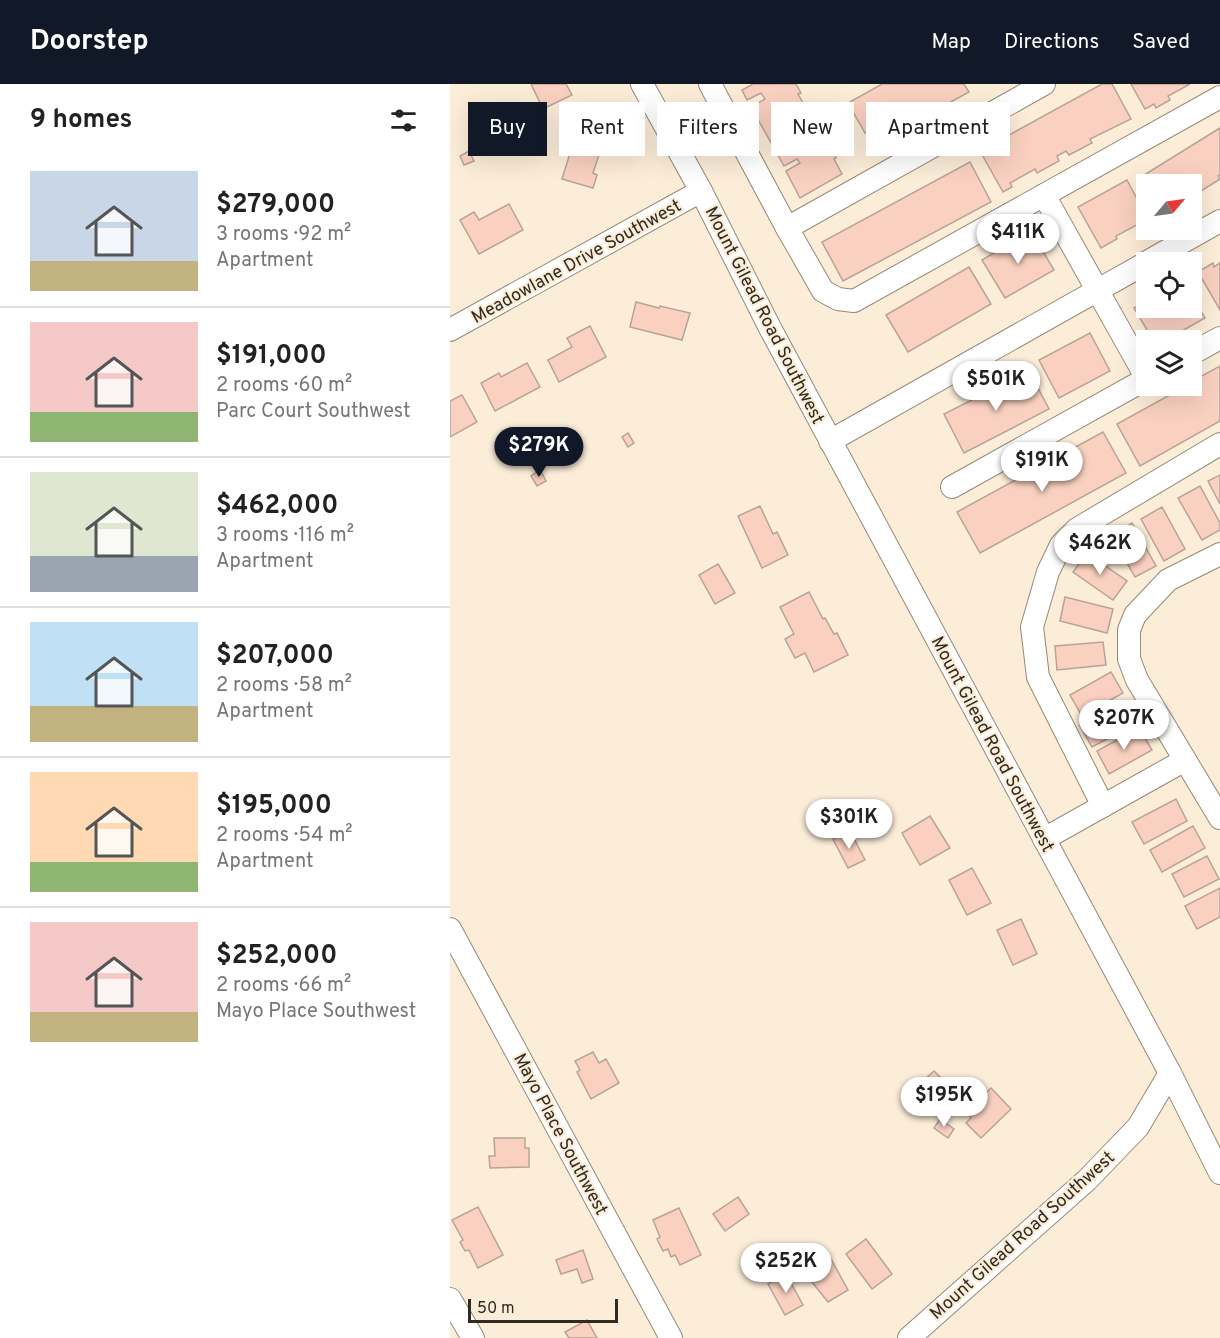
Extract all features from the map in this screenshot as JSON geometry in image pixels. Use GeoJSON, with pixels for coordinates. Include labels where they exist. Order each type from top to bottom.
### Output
{"type":"FeatureCollection","features":[{"type":"Feature","properties":{"kind":"street","name":"Mount Gilead Road Southwest"},"geometry":{"type":"LineString","coordinates":[[642,84],[701,191],[830,441],[1170,1073],[1138,1127],[1087,1180],[909,1338]]}},
{"type":"Feature","properties":{"kind":"street"},"geometry":{"type":"LineString","coordinates":[[710,84],[787,228],[824,291],[838,299],[854,301],[1220,97]]}},
{"type":"Feature","properties":{"kind":"street"},"geometry":{"type":"LineString","coordinates":[[787,228],[1044,84]]}},
{"type":"Feature","properties":{"kind":"street","name":"Meadowlane Drive Southwest"},"geometry":{"type":"LineString","coordinates":[[450,330],[701,191]]}},
{"type":"Feature","properties":{"kind":"street"},"geometry":{"type":"LineString","coordinates":[[1044,195],[1136,360]]}},
{"type":"Feature","properties":{"kind":"street"},"geometry":{"type":"LineString","coordinates":[[1165,252],[1220,221]]}},
{"type":"Feature","properties":{"kind":"street"},"geometry":{"type":"LineString","coordinates":[[830,441],[1136,269]]}},
{"type":"Feature","properties":{"kind":"street"},"geometry":{"type":"LineString","coordinates":[[1202,348],[1220,338]]}},
{"type":"Feature","properties":{"kind":"street"},"geometry":{"type":"LineString","coordinates":[[952,487],[1136,384]]}},
{"type":"Feature","properties":{"kind":"street"},"geometry":{"type":"LineString","coordinates":[[1103,806],[1038,677],[1032,627],[1048,572],[1061,544],[1077,529],[1220,444]]}},
{"type":"Feature","properties":{"kind":"street"},"geometry":{"type":"LineString","coordinates":[[1220,554],[1168,580],[1135,615],[1129,630],[1129,659],[1137,680],[1220,818]]}},
{"type":"Feature","properties":{"kind":"street"},"geometry":{"type":"LineString","coordinates":[[1044,839],[1185,760]]}},
{"type":"Feature","properties":{"kind":"street","name":"Mayo Place Southwest"},"geometry":{"type":"LineString","coordinates":[[450,929],[671,1338]]}},
{"type":"Feature","properties":{"kind":"street"},"geometry":{"type":"LineString","coordinates":[[1170,1073],[1220,1173]]}},
{"type":"Feature","properties":{"kind":"street"},"geometry":{"type":"LineString","coordinates":[[450,1299],[473,1338]]}},
{"type":"Feature","properties":{"kind":"building"},"geometry":{"type":"Polygon","coordinates":[[[531,84],[566,84],[572,95],[547,107],[547,102],[540,102],[531,84]]]}},
{"type":"Feature","properties":{"kind":"building"},"geometry":{"type":"Polygon","coordinates":[[[753,84],[796,84],[803,102],[771,102],[771,143],[759,121],[759,102],[765,99],[761,93],[747,100],[742,90],[753,84]]]}},
{"type":"Feature","properties":{"kind":"building"},"geometry":{"type":"Polygon","coordinates":[[[882,84],[964,84],[969,92],[951,102],[866,102],[865,133],[854,114],[854,102],[850,102],[882,84]]]}},
{"type":"Feature","properties":{"kind":"building"},"geometry":{"type":"Polygon","coordinates":[[[1102,84],[1112,84],[1131,119],[1090,139],[1092,143],[1069,155],[1066,151],[1057,156],[1059,161],[1037,173],[1035,169],[1010,183],[1012,187],[1003,192],[983,156],[1010,156],[1010,135],[1102,84]]]}},
{"type":"Feature","properties":{"kind":"building"},"geometry":{"type":"Polygon","coordinates":[[[1131,84],[1190,84],[1168,96],[1170,100],[1156,108],[1154,104],[1145,109],[1131,84]]]}},
{"type":"Feature","properties":{"kind":"building"},"geometry":{"type":"Polygon","coordinates":[[[1220,128],[1220,175],[1218,176],[1220,179],[1202,190],[1202,174],[1146,174],[1220,128]]]}},
{"type":"Feature","properties":{"kind":"building"},"geometry":{"type":"Polygon","coordinates":[[[468,152],[468,156],[472,156],[474,161],[464,165],[460,156],[468,152]]]}},
{"type":"Feature","properties":{"kind":"building"},"geometry":{"type":"Polygon","coordinates":[[[569,156],[599,156],[593,173],[597,175],[593,188],[562,179],[569,156]]]}},
{"type":"Feature","properties":{"kind":"building"},"geometry":{"type":"Polygon","coordinates":[[[778,156],[835,156],[834,159],[842,174],[800,198],[786,171],[800,163],[797,159],[784,166],[778,156]]]}},
{"type":"Feature","properties":{"kind":"building"},"geometry":{"type":"Polygon","coordinates":[[[970,162],[991,202],[843,281],[822,242],[970,162]]]}},
{"type":"Feature","properties":{"kind":"building"},"geometry":{"type":"Polygon","coordinates":[[[1127,180],[1136,197],[1136,225],[1116,236],[1117,239],[1101,248],[1078,207],[1127,180]]]}},
{"type":"Feature","properties":{"kind":"building"},"geometry":{"type":"Polygon","coordinates":[[[509,204],[523,230],[479,254],[460,220],[474,212],[479,220],[509,204]]]}},
{"type":"Feature","properties":{"kind":"building"},"geometry":{"type":"Polygon","coordinates":[[[1031,231],[1054,270],[1005,298],[982,260],[1031,231]]]}},
{"type":"Feature","properties":{"kind":"building"},"geometry":{"type":"Polygon","coordinates":[[[1213,263],[1214,267],[1220,263],[1220,310],[1202,279],[1202,270],[1213,263]]]}},
{"type":"Feature","properties":{"kind":"building"},"geometry":{"type":"Polygon","coordinates":[[[969,267],[991,304],[908,352],[886,315],[969,267]]]}},
{"type":"Feature","properties":{"kind":"building"},"geometry":{"type":"Polygon","coordinates":[[[636,302],[690,313],[682,340],[630,327],[636,302]]]}},
{"type":"Feature","properties":{"kind":"building"},"geometry":{"type":"Polygon","coordinates":[[[1202,313],[1205,318],[1184,330],[1147,330],[1140,318],[1202,318],[1202,313]]]}},
{"type":"Feature","properties":{"kind":"building"},"geometry":{"type":"Polygon","coordinates":[[[590,326],[606,357],[559,382],[548,360],[572,347],[567,338],[590,326]]]}},
{"type":"Feature","properties":{"kind":"building"},"geometry":{"type":"Polygon","coordinates":[[[1090,333],[1110,371],[1059,398],[1039,360],[1090,333]]]}},
{"type":"Feature","properties":{"kind":"building"},"geometry":{"type":"Polygon","coordinates":[[[527,363],[540,387],[495,411],[481,383],[499,373],[501,377],[527,363]]]}},
{"type":"Feature","properties":{"kind":"building"},"geometry":{"type":"Polygon","coordinates":[[[1220,366],[1220,421],[1140,466],[1117,424],[1168,396],[1202,396],[1202,376],[1220,366]]]}},
{"type":"Feature","properties":{"kind":"building"},"geometry":{"type":"Polygon","coordinates":[[[1029,371],[1049,409],[964,453],[944,414],[1029,371]]]}},
{"type":"Feature","properties":{"kind":"building"},"geometry":{"type":"Polygon","coordinates":[[[462,395],[477,422],[450,437],[450,401],[462,395]]]}},
{"type":"Feature","properties":{"kind":"building"},"geometry":{"type":"Polygon","coordinates":[[[1103,432],[1126,473],[980,553],[957,512],[1103,432]]]}},
{"type":"Feature","properties":{"kind":"building"},"geometry":{"type":"Polygon","coordinates":[[[628,433],[634,443],[628,447],[622,437],[628,433]]]}},
{"type":"Feature","properties":{"kind":"building"},"geometry":{"type":"Polygon","coordinates":[[[540,470],[546,481],[537,486],[531,476],[540,470]]]}},
{"type":"Feature","properties":{"kind":"building"},"geometry":{"type":"Polygon","coordinates":[[[1220,475],[1220,504],[1208,481],[1220,475]]]}},
{"type":"Feature","properties":{"kind":"building"},"geometry":{"type":"Polygon","coordinates":[[[1200,486],[1220,523],[1220,530],[1202,540],[1178,498],[1200,486]]]}},
{"type":"Feature","properties":{"kind":"building"},"geometry":{"type":"Polygon","coordinates":[[[760,506],[773,534],[777,532],[788,555],[762,568],[738,516],[760,506]]]}},
{"type":"Feature","properties":{"kind":"building"},"geometry":{"type":"Polygon","coordinates":[[[1162,507],[1185,549],[1164,561],[1141,519],[1162,507]]]}},
{"type":"Feature","properties":{"kind":"building"},"geometry":{"type":"Polygon","coordinates":[[[1132,523],[1156,566],[1135,577],[1111,535],[1132,523]]]}},
{"type":"Feature","properties":{"kind":"building"},"geometry":{"type":"Polygon","coordinates":[[[1087,553],[1127,581],[1113,600],[1073,572],[1087,553]]]}},
{"type":"Feature","properties":{"kind":"building"},"geometry":{"type":"Polygon","coordinates":[[[718,564],[735,593],[715,604],[699,575],[718,564]]]}},
{"type":"Feature","properties":{"kind":"building"},"geometry":{"type":"Polygon","coordinates":[[[809,592],[823,619],[825,618],[834,634],[837,633],[848,655],[814,672],[805,653],[795,658],[785,639],[794,634],[780,607],[809,592]]]}},
{"type":"Feature","properties":{"kind":"building"},"geometry":{"type":"Polygon","coordinates":[[[1065,597],[1113,609],[1107,633],[1060,621],[1065,597]]]}},
{"type":"Feature","properties":{"kind":"building"},"geometry":{"type":"Polygon","coordinates":[[[1103,642],[1106,665],[1057,670],[1055,646],[1103,642]]]}},
{"type":"Feature","properties":{"kind":"building"},"geometry":{"type":"Polygon","coordinates":[[[1111,672],[1123,693],[1082,716],[1070,695],[1111,672]]]}},
{"type":"Feature","properties":{"kind":"building"},"geometry":{"type":"Polygon","coordinates":[[[1123,702],[1135,724],[1092,747],[1080,726],[1123,702]]]}},
{"type":"Feature","properties":{"kind":"building"},"geometry":{"type":"Polygon","coordinates":[[[1139,728],[1152,750],[1109,774],[1097,751],[1139,728]]]}},
{"type":"Feature","properties":{"kind":"building"},"geometry":{"type":"Polygon","coordinates":[[[1176,799],[1187,821],[1144,844],[1132,822],[1176,799]]]}},
{"type":"Feature","properties":{"kind":"building"},"geometry":{"type":"Polygon","coordinates":[[[930,816],[950,848],[920,865],[902,833],[930,816]]]}},
{"type":"Feature","properties":{"kind":"building"},"geometry":{"type":"Polygon","coordinates":[[[1193,826],[1205,848],[1162,872],[1150,850],[1193,826]]]}},
{"type":"Feature","properties":{"kind":"building"},"geometry":{"type":"Polygon","coordinates":[[[850,831],[865,860],[848,868],[833,839],[850,831]]]}},
{"type":"Feature","properties":{"kind":"building"},"geometry":{"type":"Polygon","coordinates":[[[1207,856],[1219,879],[1184,897],[1172,874],[1207,856]]]}},
{"type":"Feature","properties":{"kind":"building"},"geometry":{"type":"Polygon","coordinates":[[[972,868],[991,903],[967,915],[949,880],[972,868]]]}},
{"type":"Feature","properties":{"kind":"building"},"geometry":{"type":"Polygon","coordinates":[[[1220,888],[1220,917],[1197,929],[1185,906],[1220,888]]]}},
{"type":"Feature","properties":{"kind":"building"},"geometry":{"type":"Polygon","coordinates":[[[1021,919],[1037,954],[1013,965],[997,930],[1021,919]]]}},
{"type":"Feature","properties":{"kind":"building"},"geometry":{"type":"Polygon","coordinates":[[[593,1052],[599,1063],[606,1059],[619,1083],[591,1099],[577,1072],[580,1070],[575,1061],[593,1052]]]}},
{"type":"Feature","properties":{"kind":"building"},"geometry":{"type":"Polygon","coordinates":[[[934,1071],[945,1082],[935,1091],[924,1080],[934,1071]]]}},
{"type":"Feature","properties":{"kind":"building"},"geometry":{"type":"Polygon","coordinates":[[[991,1088],[1011,1109],[981,1138],[966,1123],[971,1118],[967,1112],[991,1088]]]}},
{"type":"Feature","properties":{"kind":"building"},"geometry":{"type":"Polygon","coordinates":[[[940,1119],[954,1129],[948,1138],[934,1128],[940,1119]]]}},
{"type":"Feature","properties":{"kind":"building"},"geometry":{"type":"Polygon","coordinates":[[[494,1138],[525,1138],[525,1148],[529,1148],[529,1167],[490,1168],[489,1156],[495,1156],[494,1138]]]}},
{"type":"Feature","properties":{"kind":"building"},"geometry":{"type":"Polygon","coordinates":[[[738,1197],[749,1214],[725,1231],[713,1214],[738,1197]]]}},
{"type":"Feature","properties":{"kind":"building"},"geometry":{"type":"Polygon","coordinates":[[[478,1207],[503,1255],[478,1268],[469,1250],[465,1251],[460,1242],[463,1240],[452,1220],[478,1207]]]}},
{"type":"Feature","properties":{"kind":"building"},"geometry":{"type":"Polygon","coordinates":[[[679,1208],[701,1255],[680,1265],[675,1255],[671,1257],[668,1249],[663,1251],[657,1239],[660,1237],[653,1220],[679,1208]]]}},
{"type":"Feature","properties":{"kind":"building"},"geometry":{"type":"Polygon","coordinates":[[[866,1239],[892,1274],[872,1289],[846,1254],[866,1239]]]}},
{"type":"Feature","properties":{"kind":"building"},"geometry":{"type":"Polygon","coordinates":[[[583,1250],[593,1279],[582,1283],[577,1269],[561,1274],[556,1260],[583,1250]]]}},
{"type":"Feature","properties":{"kind":"building"},"geometry":{"type":"Polygon","coordinates":[[[831,1259],[848,1290],[828,1302],[808,1277],[831,1259]]]}},
{"type":"Feature","properties":{"kind":"building"},"geometry":{"type":"Polygon","coordinates":[[[786,1274],[803,1305],[785,1315],[768,1284],[786,1274]]]}},
{"type":"Feature","properties":{"kind":"building"},"geometry":{"type":"Polygon","coordinates":[[[587,1320],[597,1338],[569,1338],[565,1332],[587,1320]]]}}]}
